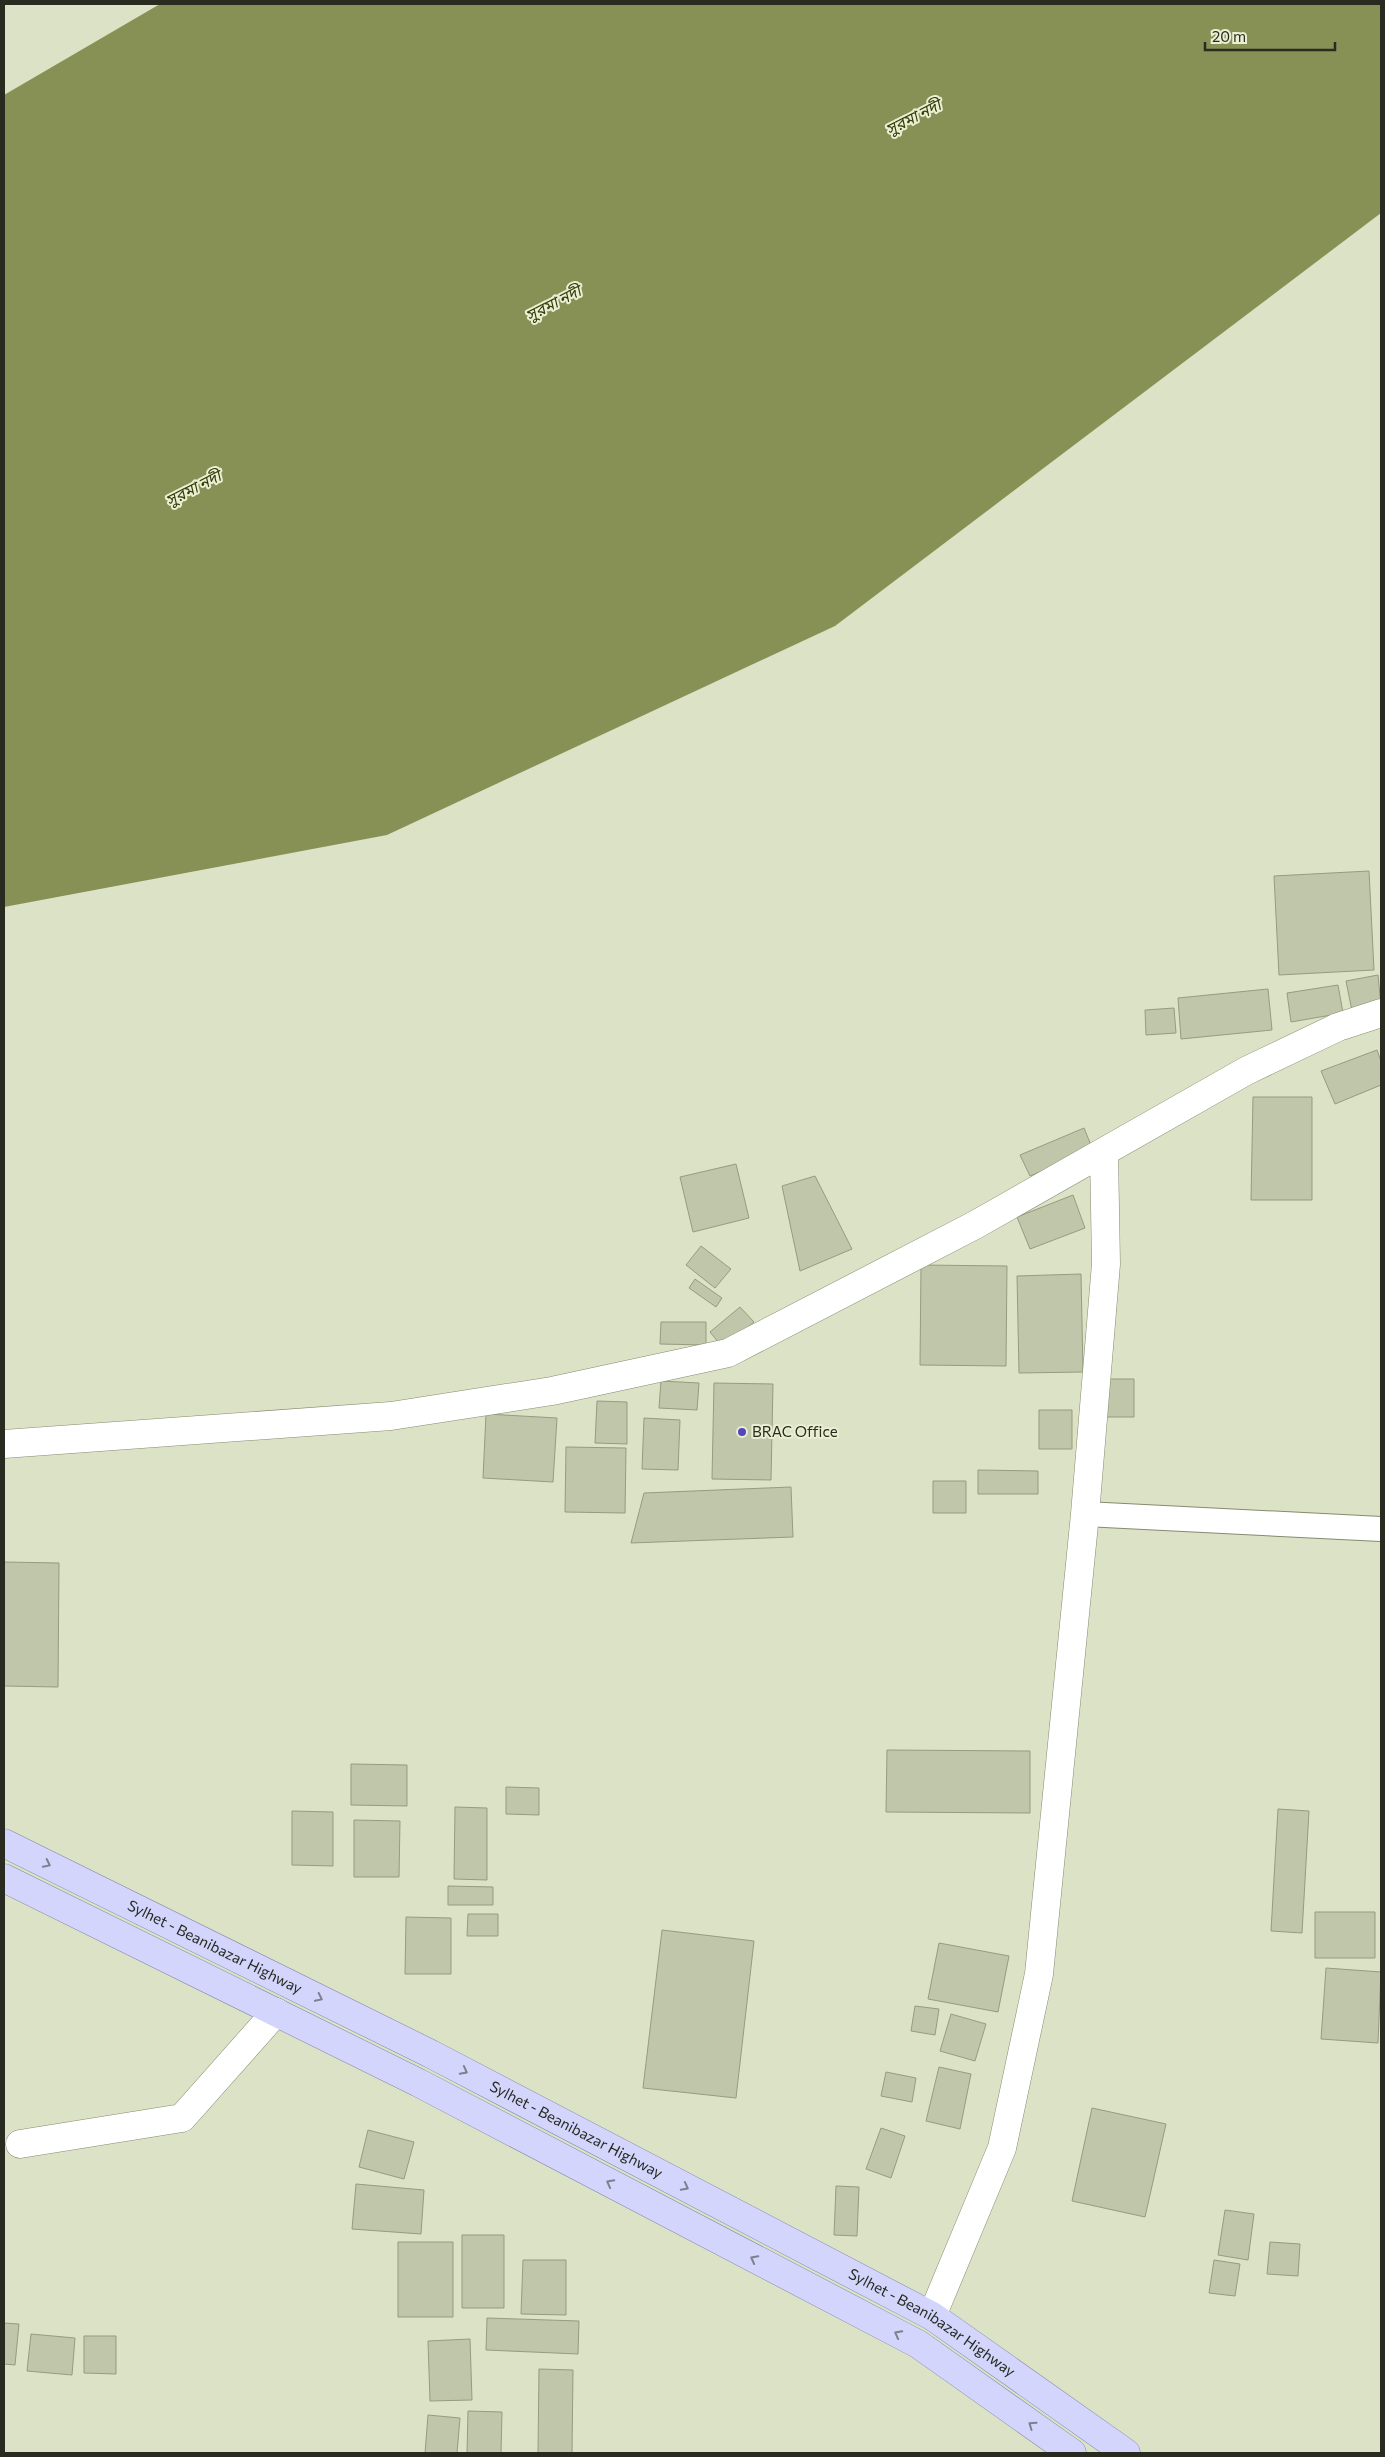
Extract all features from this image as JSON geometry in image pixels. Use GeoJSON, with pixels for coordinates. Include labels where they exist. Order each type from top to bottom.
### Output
{"type":"FeatureCollection","features":[{"type":"Feature","properties":{"kind":"main road","name":"Sylhet - Beanibazar Highway"},"geometry":{"type":"LineString","coordinates":[[4,1843],[431,2054],[932,2316],[1126,2453]]}},
{"type":"Feature","properties":{"kind":"main road","name":"Sylhet - Beanibazar Highway"},"geometry":{"type":"LineString","coordinates":[[4,1878],[419,2083],[918,2344],[1072,2453]]}},
{"type":"Feature","properties":{"kind":"street"},"geometry":{"type":"LineString","coordinates":[[4,1444],[391,1416],[552,1390],[728,1353],[975,1225],[1246,1071],[1338,1027],[1381,1013]]}},
{"type":"Feature","properties":{"kind":"street"},"geometry":{"type":"LineString","coordinates":[[932,2316],[1002,2148],[1040,1974],[1085,1514],[1106,1264],[1104,1152]]}},
{"type":"Feature","properties":{"kind":"street"},"geometry":{"type":"LineString","coordinates":[[20,2144],[182,2118],[276,2012]]}},
{"type":"Feature","properties":{"kind":"lane"},"geometry":{"type":"LineString","coordinates":[[1085,1514],[1381,1529]]}},
{"type":"Feature","properties":{"kind":"water","name":"সুরমা নদী"},"geometry":{"type":"Polygon","coordinates":[[[160,4],[1381,4],[1381,213],[835,626],[387,835],[4,907],[4,95],[160,4]]]}},
{"type":"Feature","properties":{"kind":"building"},"geometry":{"type":"Polygon","coordinates":[[[1369,871],[1374,970],[1279,975],[1274,876],[1369,871]]]}},
{"type":"Feature","properties":{"kind":"building"},"geometry":{"type":"Polygon","coordinates":[[[1378,975],[1381,1006],[1352,1011],[1346,981],[1378,975]]]}},
{"type":"Feature","properties":{"kind":"building"},"geometry":{"type":"Polygon","coordinates":[[[1338,985],[1343,1013],[1291,1022],[1287,993],[1338,985]]]}},
{"type":"Feature","properties":{"kind":"building"},"geometry":{"type":"Polygon","coordinates":[[[1268,989],[1272,1030],[1181,1039],[1178,998],[1268,989]]]}},
{"type":"Feature","properties":{"kind":"building"},"geometry":{"type":"Polygon","coordinates":[[[1174,1008],[1176,1033],[1146,1035],[1145,1010],[1174,1008]]]}},
{"type":"Feature","properties":{"kind":"building"},"geometry":{"type":"Polygon","coordinates":[[[1377,1050],[1381,1061],[1381,1085],[1335,1104],[1321,1071],[1377,1050]]]}},
{"type":"Feature","properties":{"kind":"building"},"geometry":{"type":"Polygon","coordinates":[[[1253,1097],[1312,1097],[1312,1200],[1251,1200],[1253,1097]]]}},
{"type":"Feature","properties":{"kind":"building"},"geometry":{"type":"Polygon","coordinates":[[[1084,1128],[1093,1150],[1030,1176],[1020,1155],[1084,1128]]]}},
{"type":"Feature","properties":{"kind":"building"},"geometry":{"type":"Polygon","coordinates":[[[736,1164],[749,1218],[693,1232],[680,1177],[736,1164]]]}},
{"type":"Feature","properties":{"kind":"building"},"geometry":{"type":"Polygon","coordinates":[[[815,1176],[852,1249],[800,1271],[782,1186],[815,1176]]]}},
{"type":"Feature","properties":{"kind":"building"},"geometry":{"type":"Polygon","coordinates":[[[1073,1195],[1085,1228],[1030,1249],[1017,1217],[1073,1195]]]}},
{"type":"Feature","properties":{"kind":"building"},"geometry":{"type":"Polygon","coordinates":[[[701,1246],[731,1269],[715,1288],[686,1265],[701,1246]]]}},
{"type":"Feature","properties":{"kind":"building"},"geometry":{"type":"Polygon","coordinates":[[[921,1265],[1007,1266],[1006,1366],[920,1365],[921,1265]]]}},
{"type":"Feature","properties":{"kind":"building"},"geometry":{"type":"Polygon","coordinates":[[[1081,1274],[1083,1372],[1019,1373],[1017,1276],[1081,1274]]]}},
{"type":"Feature","properties":{"kind":"building"},"geometry":{"type":"Polygon","coordinates":[[[695,1279],[722,1298],[716,1307],[689,1288],[695,1279]]]}},
{"type":"Feature","properties":{"kind":"building"},"geometry":{"type":"Polygon","coordinates":[[[740,1307],[754,1322],[723,1348],[710,1332],[740,1307]]]}},
{"type":"Feature","properties":{"kind":"building"},"geometry":{"type":"Polygon","coordinates":[[[661,1322],[706,1322],[706,1345],[660,1344],[661,1322]]]}},
{"type":"Feature","properties":{"kind":"building"},"geometry":{"type":"Polygon","coordinates":[[[1106,1379],[1134,1379],[1134,1417],[1105,1417],[1106,1379]]]}},
{"type":"Feature","properties":{"kind":"building"},"geometry":{"type":"Polygon","coordinates":[[[661,1381],[699,1383],[697,1410],[659,1408],[661,1381]]]}},
{"type":"Feature","properties":{"kind":"building","name":"BRAC Office"},"geometry":{"type":"Polygon","coordinates":[[[714,1383],[773,1384],[771,1480],[712,1479],[714,1383]]]}},
{"type":"Feature","properties":{"kind":"building"},"geometry":{"type":"Polygon","coordinates":[[[597,1401],[627,1402],[627,1444],[595,1443],[597,1401]]]}},
{"type":"Feature","properties":{"kind":"building"},"geometry":{"type":"Polygon","coordinates":[[[1039,1410],[1072,1410],[1072,1449],[1039,1449],[1039,1410]]]}},
{"type":"Feature","properties":{"kind":"building"},"geometry":{"type":"Polygon","coordinates":[[[486,1414],[557,1418],[553,1482],[483,1478],[486,1414]]]}},
{"type":"Feature","properties":{"kind":"building"},"geometry":{"type":"Polygon","coordinates":[[[644,1418],[680,1420],[678,1470],[642,1469],[644,1418]]]}},
{"type":"Feature","properties":{"kind":"building"},"geometry":{"type":"Polygon","coordinates":[[[566,1447],[626,1448],[625,1513],[565,1512],[566,1447]]]}},
{"type":"Feature","properties":{"kind":"building"},"geometry":{"type":"Polygon","coordinates":[[[978,1470],[1038,1471],[1038,1494],[978,1494],[978,1470]]]}},
{"type":"Feature","properties":{"kind":"building"},"geometry":{"type":"Polygon","coordinates":[[[933,1481],[966,1481],[966,1513],[933,1513],[933,1481]]]}},
{"type":"Feature","properties":{"kind":"building"},"geometry":{"type":"Polygon","coordinates":[[[791,1487],[793,1537],[631,1543],[644,1493],[791,1487]]]}},
{"type":"Feature","properties":{"kind":"building"},"geometry":{"type":"Polygon","coordinates":[[[4,1562],[59,1563],[58,1687],[4,1686],[4,1562]]]}},
{"type":"Feature","properties":{"kind":"building"},"geometry":{"type":"Polygon","coordinates":[[[887,1750],[1030,1751],[1030,1813],[886,1812],[887,1750]]]}},
{"type":"Feature","properties":{"kind":"building"},"geometry":{"type":"Polygon","coordinates":[[[351,1764],[407,1765],[407,1806],[351,1805],[351,1764]]]}},
{"type":"Feature","properties":{"kind":"building"},"geometry":{"type":"Polygon","coordinates":[[[506,1787],[539,1788],[539,1815],[506,1814],[506,1787]]]}},
{"type":"Feature","properties":{"kind":"building"},"geometry":{"type":"Polygon","coordinates":[[[455,1807],[487,1808],[487,1880],[454,1879],[455,1807]]]}},
{"type":"Feature","properties":{"kind":"building"},"geometry":{"type":"Polygon","coordinates":[[[1278,1809],[1309,1811],[1302,1933],[1271,1931],[1278,1809]]]}},
{"type":"Feature","properties":{"kind":"building"},"geometry":{"type":"Polygon","coordinates":[[[292,1811],[333,1812],[333,1866],[292,1865],[292,1811]]]}},
{"type":"Feature","properties":{"kind":"building"},"geometry":{"type":"Polygon","coordinates":[[[354,1820],[400,1821],[399,1877],[354,1877],[354,1820]]]}},
{"type":"Feature","properties":{"kind":"building"},"geometry":{"type":"Polygon","coordinates":[[[448,1886],[493,1887],[493,1905],[448,1905],[448,1886]]]}},
{"type":"Feature","properties":{"kind":"building"},"geometry":{"type":"Polygon","coordinates":[[[1315,1912],[1375,1912],[1375,1958],[1315,1958],[1315,1912]]]}},
{"type":"Feature","properties":{"kind":"building"},"geometry":{"type":"Polygon","coordinates":[[[468,1914],[498,1914],[498,1936],[467,1936],[468,1914]]]}},
{"type":"Feature","properties":{"kind":"building"},"geometry":{"type":"Polygon","coordinates":[[[406,1917],[451,1918],[451,1974],[405,1974],[406,1917]]]}},
{"type":"Feature","properties":{"kind":"building"},"geometry":{"type":"Polygon","coordinates":[[[662,1930],[754,1941],[736,2098],[643,2088],[662,1930]]]}},
{"type":"Feature","properties":{"kind":"building"},"geometry":{"type":"Polygon","coordinates":[[[939,1943],[1009,1956],[998,2012],[928,1999],[939,1943]]]}},
{"type":"Feature","properties":{"kind":"building"},"geometry":{"type":"Polygon","coordinates":[[[1326,1968],[1381,1972],[1378,2043],[1321,2039],[1326,1968]]]}},
{"type":"Feature","properties":{"kind":"building"},"geometry":{"type":"Polygon","coordinates":[[[915,2006],[939,2009],[935,2035],[911,2031],[915,2006]]]}},
{"type":"Feature","properties":{"kind":"building"},"geometry":{"type":"Polygon","coordinates":[[[951,2014],[986,2024],[975,2061],[940,2051],[951,2014]]]}},
{"type":"Feature","properties":{"kind":"building"},"geometry":{"type":"Polygon","coordinates":[[[939,2067],[971,2074],[960,2129],[926,2121],[939,2067]]]}},
{"type":"Feature","properties":{"kind":"building"},"geometry":{"type":"Polygon","coordinates":[[[886,2072],[916,2078],[912,2102],[881,2096],[886,2072]]]}},
{"type":"Feature","properties":{"kind":"building"},"geometry":{"type":"Polygon","coordinates":[[[1092,2108],[1166,2124],[1145,2217],[1072,2201],[1092,2108]]]}},
{"type":"Feature","properties":{"kind":"building"},"geometry":{"type":"Polygon","coordinates":[[[881,2128],[905,2136],[891,2178],[866,2169],[881,2128]]]}},
{"type":"Feature","properties":{"kind":"building"},"geometry":{"type":"Polygon","coordinates":[[[368,2130],[414,2142],[404,2179],[359,2167],[368,2130]]]}},
{"type":"Feature","properties":{"kind":"building"},"geometry":{"type":"Polygon","coordinates":[[[356,2184],[424,2190],[421,2234],[352,2229],[356,2184]]]}},
{"type":"Feature","properties":{"kind":"building"},"geometry":{"type":"Polygon","coordinates":[[[836,2186],[859,2187],[857,2236],[834,2235],[836,2186]]]}},
{"type":"Feature","properties":{"kind":"building"},"geometry":{"type":"Polygon","coordinates":[[[1225,2210],[1254,2214],[1248,2260],[1218,2255],[1225,2210]]]}},
{"type":"Feature","properties":{"kind":"building"},"geometry":{"type":"Polygon","coordinates":[[[462,2235],[504,2235],[504,2308],[462,2308],[462,2235]]]}},
{"type":"Feature","properties":{"kind":"building"},"geometry":{"type":"Polygon","coordinates":[[[398,2242],[453,2242],[453,2317],[398,2317],[398,2242]]]}},
{"type":"Feature","properties":{"kind":"building"},"geometry":{"type":"Polygon","coordinates":[[[1270,2242],[1300,2244],[1298,2276],[1267,2274],[1270,2242]]]}},
{"type":"Feature","properties":{"kind":"building"},"geometry":{"type":"Polygon","coordinates":[[[523,2260],[566,2260],[566,2315],[521,2314],[523,2260]]]}},
{"type":"Feature","properties":{"kind":"building"},"geometry":{"type":"Polygon","coordinates":[[[1214,2260],[1240,2264],[1235,2296],[1209,2293],[1214,2260]]]}},
{"type":"Feature","properties":{"kind":"building"},"geometry":{"type":"Polygon","coordinates":[[[487,2318],[579,2321],[578,2354],[486,2350],[487,2318]]]}},
{"type":"Feature","properties":{"kind":"building"},"geometry":{"type":"Polygon","coordinates":[[[4,2323],[19,2324],[15,2365],[4,2364],[4,2323]]]}},
{"type":"Feature","properties":{"kind":"building"},"geometry":{"type":"Polygon","coordinates":[[[31,2334],[75,2338],[72,2375],[27,2371],[31,2334]]]}},
{"type":"Feature","properties":{"kind":"building"},"geometry":{"type":"Polygon","coordinates":[[[84,2336],[116,2336],[116,2374],[84,2373],[84,2336]]]}},
{"type":"Feature","properties":{"kind":"building"},"geometry":{"type":"Polygon","coordinates":[[[470,2339],[472,2400],[430,2401],[428,2341],[470,2339]]]}},
{"type":"Feature","properties":{"kind":"building"},"geometry":{"type":"Polygon","coordinates":[[[539,2369],[573,2370],[572,2453],[538,2453],[539,2369]]]}},
{"type":"Feature","properties":{"kind":"building"},"geometry":{"type":"Polygon","coordinates":[[[468,2411],[502,2412],[501,2453],[467,2453],[468,2411]]]}},
{"type":"Feature","properties":{"kind":"building"},"geometry":{"type":"Polygon","coordinates":[[[428,2415],[460,2418],[457,2453],[425,2453],[428,2415]]]}},
{"type":"Feature","properties":{"kind":"place","name":"BRAC Office"},"geometry":{"type":"Point","coordinates":[742,1432]}}]}
